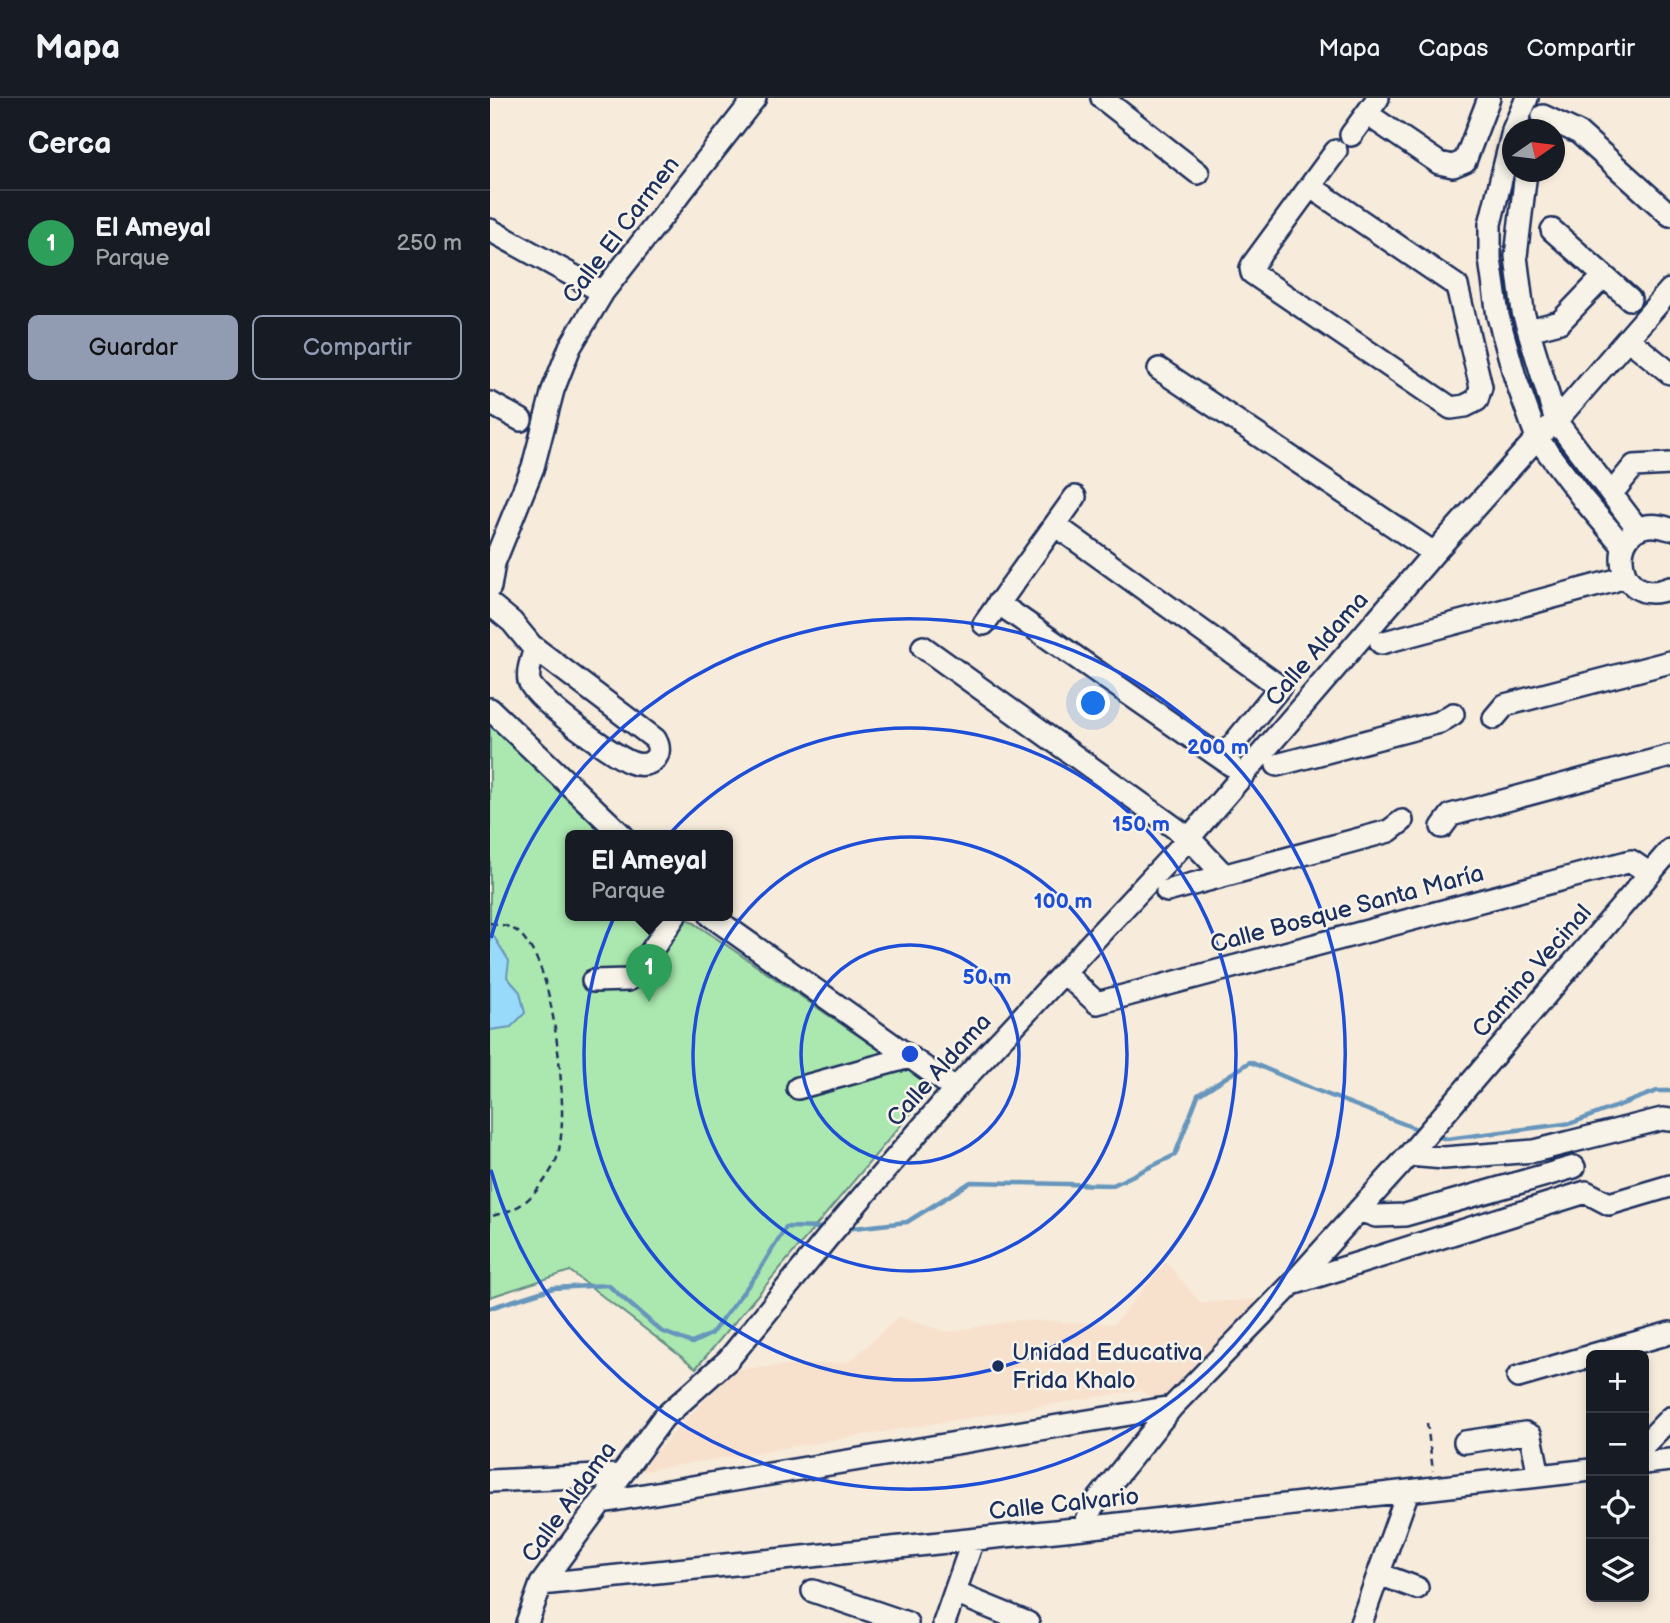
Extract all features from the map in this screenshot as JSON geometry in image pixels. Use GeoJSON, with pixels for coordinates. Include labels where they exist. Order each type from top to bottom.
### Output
{"type":"FeatureCollection","features":[{"type":"Feature","properties":{"kind":"street","name":"Calle El Carmen"},"geometry":{"type":"LineString","coordinates":[[490,587],[492,562],[533,467],[553,390],[570,348],[603,292],[755,98]]}},
{"type":"Feature","properties":{"kind":"street"},"geometry":{"type":"LineString","coordinates":[[1102,98],[1198,173]]}},
{"type":"Feature","properties":{"kind":"street"},"geometry":{"type":"LineString","coordinates":[[1351,135],[1372,106],[1439,163],[1453,166],[1465,161],[1489,98]]}},
{"type":"Feature","properties":{"kind":"street"},"geometry":{"type":"LineString","coordinates":[[1518,119],[1527,98]]}},
{"type":"Feature","properties":{"kind":"street"},"geometry":{"type":"LineString","coordinates":[[1545,114],[1579,133],[1670,215]]}},
{"type":"Feature","properties":{"kind":"street"},"geometry":{"type":"LineString","coordinates":[[1478,128],[1502,132]]}},
{"type":"Feature","properties":{"kind":"street"},"geometry":{"type":"LineString","coordinates":[[1311,187],[1457,286],[1481,387],[1477,400],[1465,406],[1451,408],[1252,274],[1253,264],[1336,151]]}},
{"type":"Feature","properties":{"kind":"street"},"geometry":{"type":"LineString","coordinates":[[1502,174],[1490,224],[1490,259],[1498,316],[1516,377],[1538,438],[1583,499],[1623,545]]}},
{"type":"Feature","properties":{"kind":"street"},"geometry":{"type":"LineString","coordinates":[[1525,182],[1516,256],[1523,312],[1556,421],[1616,488],[1638,529]]}},
{"type":"Feature","properties":{"kind":"street"},"geometry":{"type":"LineString","coordinates":[[490,230],[603,292]]}},
{"type":"Feature","properties":{"kind":"street"},"geometry":{"type":"LineString","coordinates":[[1552,230],[1630,299]]}},
{"type":"Feature","properties":{"kind":"street"},"geometry":{"type":"LineString","coordinates":[[1490,259],[1516,256]]}},
{"type":"Feature","properties":{"kind":"street"},"geometry":{"type":"LineString","coordinates":[[1529,330],[1560,322],[1604,276]]}},
{"type":"Feature","properties":{"kind":"street","name":"Calle Aldama"},"geometry":{"type":"LineString","coordinates":[[527,1623],[541,1584],[663,1418],[728,1360],[828,1237],[955,1089],[1189,838],[1233,767],[1285,727],[1430,551],[1633,344],[1670,290]]}},
{"type":"Feature","properties":{"kind":"street"},"geometry":{"type":"LineString","coordinates":[[1466,324],[1498,316]]}},
{"type":"Feature","properties":{"kind":"street"},"geometry":{"type":"LineString","coordinates":[[1633,344],[1670,373]]}},
{"type":"Feature","properties":{"kind":"street"},"geometry":{"type":"LineString","coordinates":[[1159,369],[1430,551]]}},
{"type":"Feature","properties":{"kind":"street"},"geometry":{"type":"LineString","coordinates":[[490,403],[521,421]]}},
{"type":"Feature","properties":{"kind":"street"},"geometry":{"type":"LineString","coordinates":[[1616,488],[1634,466],[1670,464]]}},
{"type":"Feature","properties":{"kind":"street"},"geometry":{"type":"LineString","coordinates":[[984,624],[1076,496]]}},
{"type":"Feature","properties":{"kind":"street"},"geometry":{"type":"LineString","coordinates":[[998,603],[1233,767],[1280,687],[1055,525]]}},
{"type":"Feature","properties":{"kind":"street"},"geometry":{"type":"LineString","coordinates":[[1619,579],[1623,545],[1629,536],[1648,526],[1670,529]]}},
{"type":"Feature","properties":{"kind":"street"},"geometry":{"type":"LineString","coordinates":[[1381,643],[1619,579],[1646,592],[1660,592],[1670,588]]}},
{"type":"Feature","properties":{"kind":"street"},"geometry":{"type":"LineString","coordinates":[[490,604],[512,622],[535,649],[655,739],[659,745],[658,755],[653,762],[645,765],[632,764],[605,749],[538,695],[529,680],[529,668],[535,649]]}},
{"type":"Feature","properties":{"kind":"street"},"geometry":{"type":"LineString","coordinates":[[923,647],[1189,838],[1224,875]]}},
{"type":"Feature","properties":{"kind":"street"},"geometry":{"type":"LineString","coordinates":[[1494,718],[1505,705],[1670,662]]}},
{"type":"Feature","properties":{"kind":"street"},"geometry":{"type":"LineString","coordinates":[[490,709],[617,830]]}},
{"type":"Feature","properties":{"kind":"street"},"geometry":{"type":"LineString","coordinates":[[1277,765],[1440,722],[1453,714]]}},
{"type":"Feature","properties":{"kind":"street"},"geometry":{"type":"LineString","coordinates":[[1285,727],[1313,755]]}},
{"type":"Feature","properties":{"kind":"street"},"geometry":{"type":"LineString","coordinates":[[1442,827],[1451,815],[1670,756]]}},
{"type":"Feature","properties":{"kind":"street"},"geometry":{"type":"LineString","coordinates":[[1167,891],[1389,831],[1402,821]]}},
{"type":"Feature","properties":{"kind":"street","name":"Camino Vecinal"},"geometry":{"type":"LineString","coordinates":[[1084,1528],[1092,1507],[1172,1408],[1292,1284],[1359,1210],[1670,850]]}},
{"type":"Feature","properties":{"kind":"street","name":"Calle Bosque Santa María"},"geometry":{"type":"LineString","coordinates":[[1064,973],[1097,1003],[1631,861],[1650,874]]}},
{"type":"Feature","properties":{"kind":"street"},"geometry":{"type":"LineString","coordinates":[[593,981],[628,980],[635,975],[672,921]]}},
{"type":"Feature","properties":{"kind":"street"},"geometry":{"type":"LineString","coordinates":[[718,921],[955,1089]]}},
{"type":"Feature","properties":{"kind":"street"},"geometry":{"type":"LineString","coordinates":[[798,1088],[910,1057]]}},
{"type":"Feature","properties":{"kind":"street"},"geometry":{"type":"LineString","coordinates":[[1421,1140],[1444,1158],[1534,1151],[1662,1119],[1670,1121]]}},
{"type":"Feature","properties":{"kind":"street"},"geometry":{"type":"LineString","coordinates":[[1359,1210],[1376,1216],[1405,1214],[1574,1167]]}},
{"type":"Feature","properties":{"kind":"street"},"geometry":{"type":"LineString","coordinates":[[1292,1284],[1586,1192],[1609,1204],[1670,1186]]}},
{"type":"Feature","properties":{"kind":"street"},"geometry":{"type":"LineString","coordinates":[[1610,1350],[1670,1333]]}},
{"type":"Feature","properties":{"kind":"street"},"geometry":{"type":"LineString","coordinates":[[1518,1377],[1586,1357]]}},
{"type":"Feature","properties":{"kind":"street"},"geometry":{"type":"LineString","coordinates":[[602,1502],[1172,1408]]}},
{"type":"Feature","properties":{"kind":"street"},"geometry":{"type":"LineString","coordinates":[[1649,1440],[1670,1418]]}},
{"type":"Feature","properties":{"kind":"street"},"geometry":{"type":"LineString","coordinates":[[1465,1442],[1525,1433],[1531,1436],[1539,1476]]}},
{"type":"Feature","properties":{"kind":"street"},"geometry":{"type":"LineString","coordinates":[[1649,1463],[1670,1461]]}},
{"type":"Feature","properties":{"kind":"street","name":"Calle Calvario"},"geometry":{"type":"LineString","coordinates":[[541,1584],[1084,1528],[1586,1471]]}},
{"type":"Feature","properties":{"kind":"street"},"geometry":{"type":"LineString","coordinates":[[490,1481],[621,1475]]}},
{"type":"Feature","properties":{"kind":"street"},"geometry":{"type":"LineString","coordinates":[[1361,1623],[1408,1491]]}},
{"type":"Feature","properties":{"kind":"street"},"geometry":{"type":"LineString","coordinates":[[944,1623],[972,1540]]}},
{"type":"Feature","properties":{"kind":"street"},"geometry":{"type":"LineString","coordinates":[[1378,1574],[1417,1588]]}},
{"type":"Feature","properties":{"kind":"street"},"geometry":{"type":"LineString","coordinates":[[813,1591],[907,1623]]}},
{"type":"Feature","properties":{"kind":"street"},"geometry":{"type":"LineString","coordinates":[[955,1593],[1028,1623]]}},
{"type":"Feature","properties":{"kind":"path"},"geometry":{"type":"LineString","coordinates":[[490,923],[508,925],[522,935],[533,951],[544,976],[564,1110],[562,1144],[555,1164],[531,1197],[516,1208],[490,1217]]}},
{"type":"Feature","properties":{"kind":"path"},"geometry":{"type":"LineString","coordinates":[[1427,1423],[1435,1488]]}},
{"type":"Feature","properties":{"kind":"shaded area","name":"Unidad Educativa Frida Khalo"},"geometry":{"type":"Polygon","coordinates":[[[1166,1262],[1201,1303],[1260,1299],[1182,1394],[1155,1400],[1140,1390],[637,1472],[734,1369],[849,1362],[898,1317],[948,1332],[1017,1320],[1114,1324],[1166,1262]]]}},
{"type":"Feature","properties":{"kind":"green space"},"geometry":{"type":"Polygon","coordinates":[[[490,718],[599,830],[565,830],[565,921],[691,921],[933,1087],[696,1368],[570,1271],[490,1297],[490,718]]]}},
{"type":"Feature","properties":{"kind":"water"},"geometry":{"type":"Polygon","coordinates":[[[493,935],[509,961],[507,977],[520,992],[525,1013],[511,1027],[490,1030],[490,937],[493,935]]]}},
{"type":"Feature","properties":{"kind":"waterway"},"geometry":{"type":"LineString","coordinates":[[845,1229],[907,1222],[971,1182],[1113,1185],[1175,1155],[1198,1095],[1250,1062],[1422,1131]]}},
{"type":"Feature","properties":{"kind":"waterway"},"geometry":{"type":"LineString","coordinates":[[1434,1135],[1447,1139],[1572,1123],[1657,1091],[1670,1091]]}},
{"type":"Feature","properties":{"kind":"waterway"},"geometry":{"type":"LineString","coordinates":[[490,1308],[553,1288],[608,1285],[661,1331],[692,1343],[711,1334],[757,1274],[786,1227],[826,1228]]}},
{"type":"Feature","properties":{"kind":"place","name":"El Ameyal"},"geometry":{"type":"Point","coordinates":[649,1002]}},
{"type":"Feature","properties":{"kind":"place","name":"Unidad Educativa Frida Khalo"},"geometry":{"type":"Point","coordinates":[998,1366]}}]}
